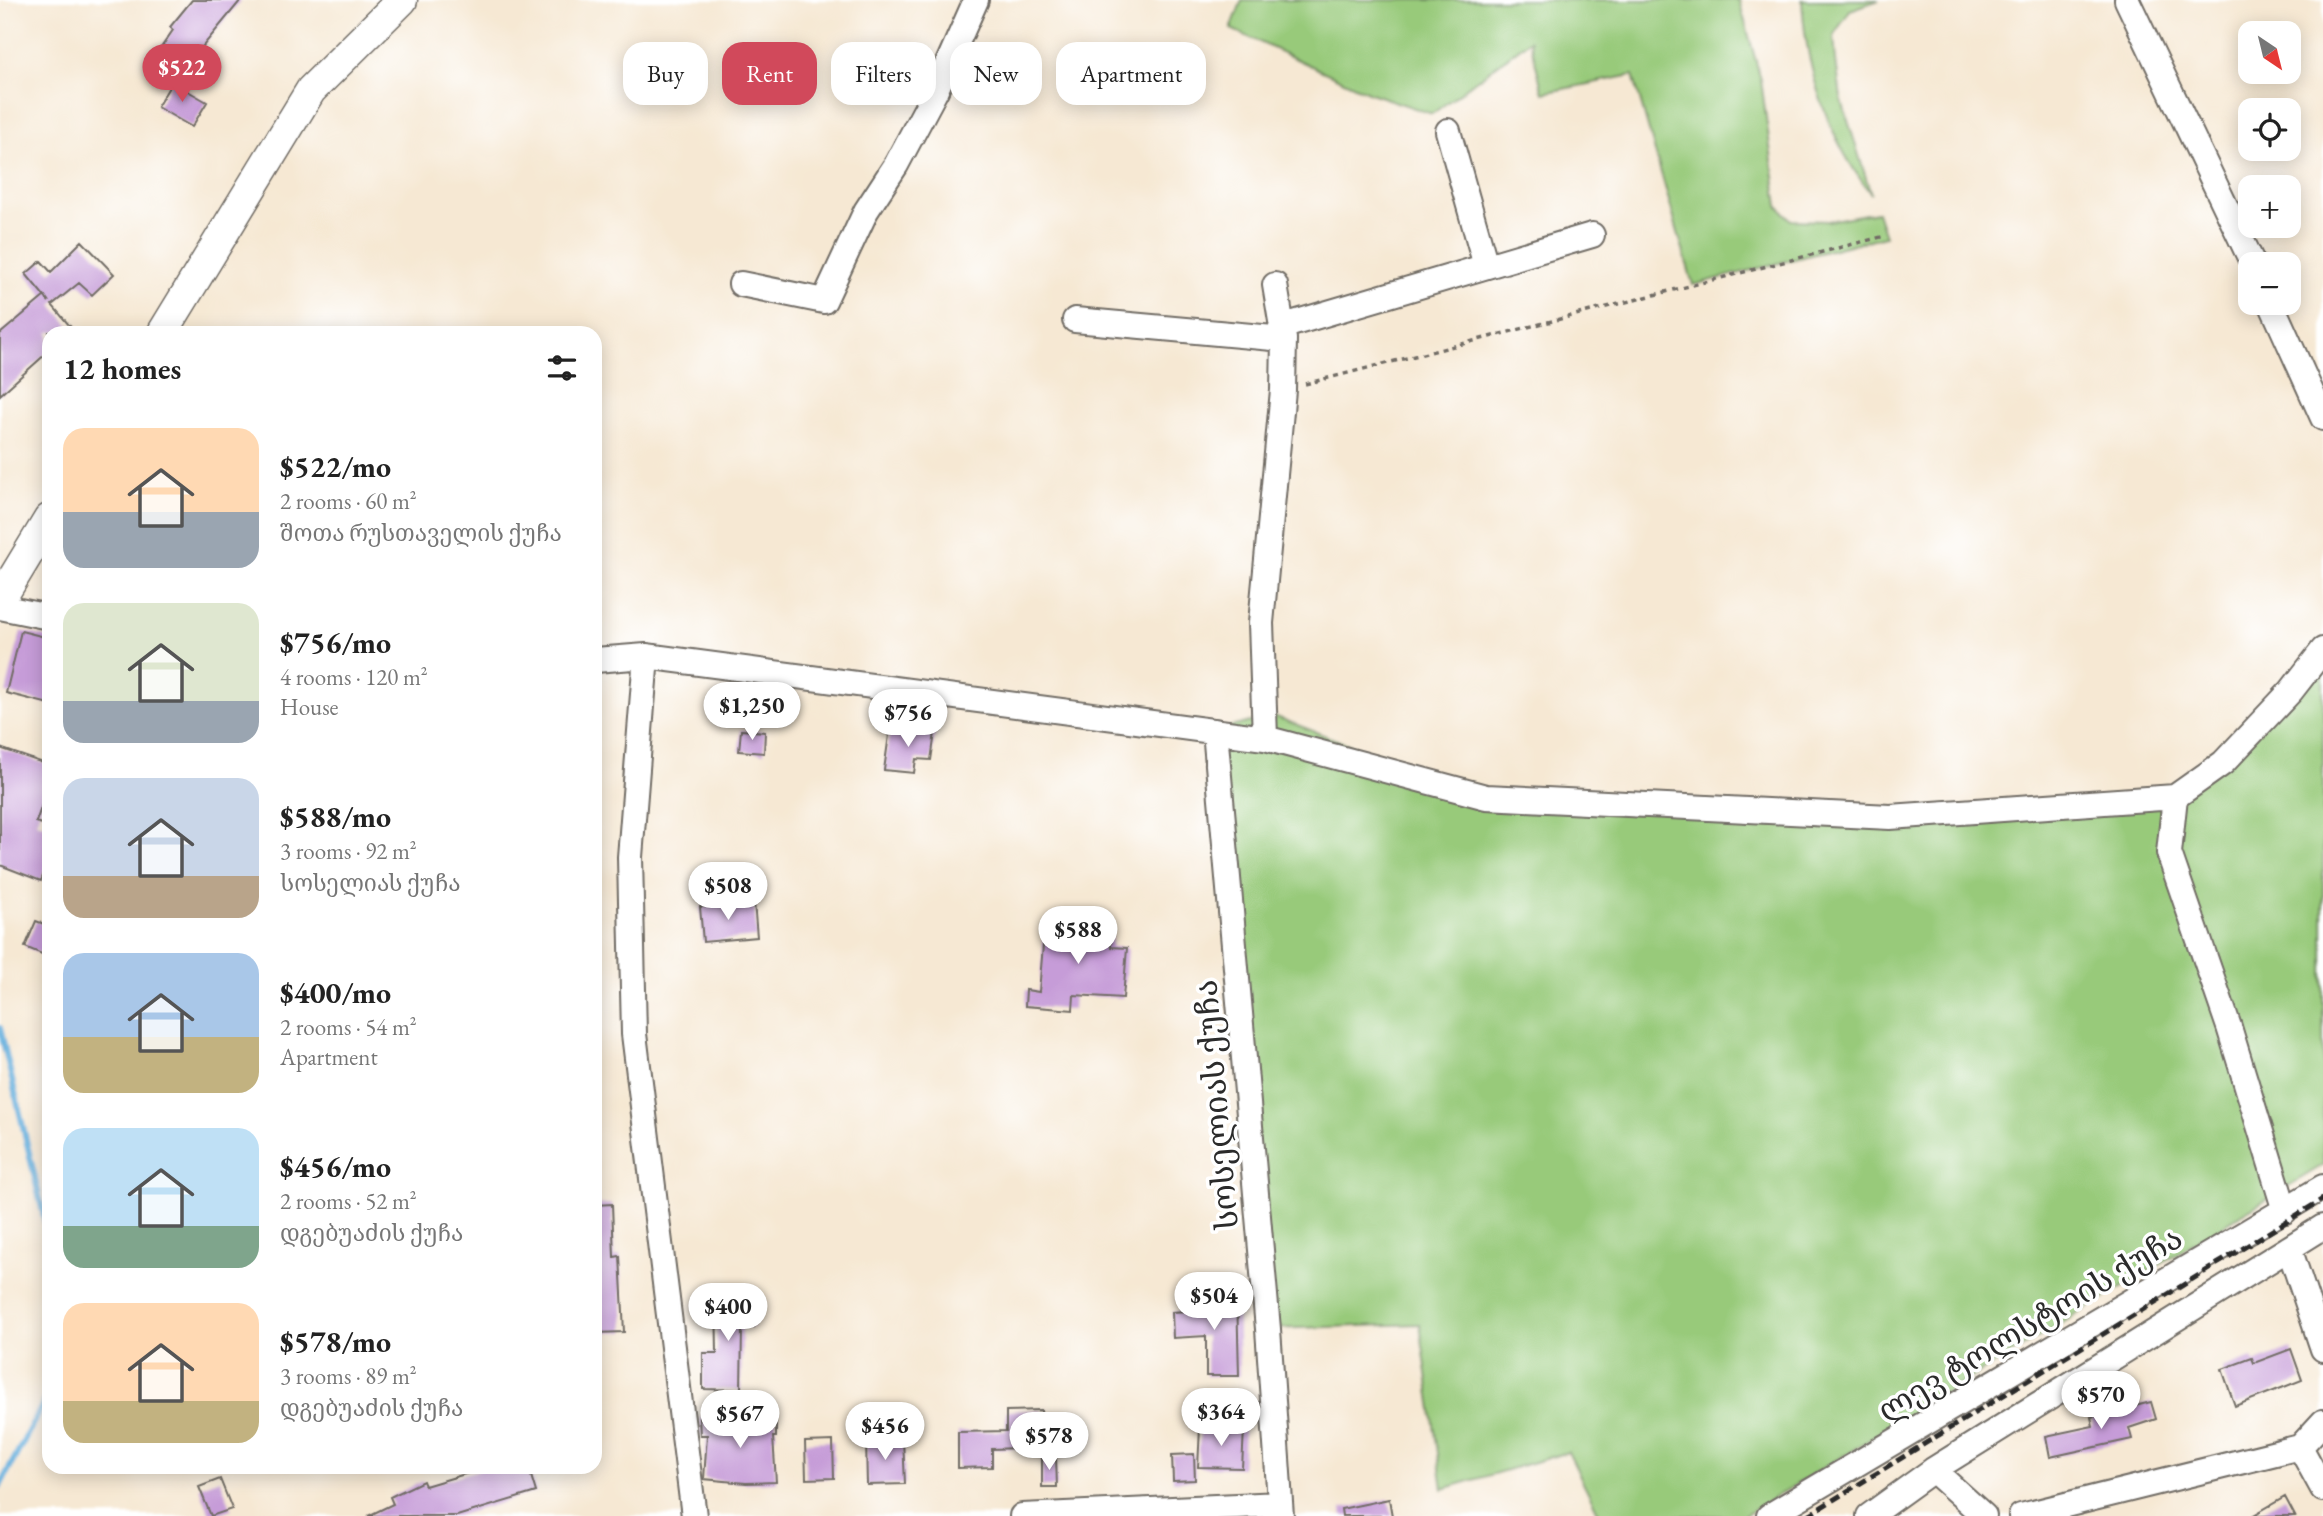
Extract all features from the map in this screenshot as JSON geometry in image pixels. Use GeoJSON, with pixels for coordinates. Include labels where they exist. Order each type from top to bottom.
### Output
{"type":"FeatureCollection","features":[{"type":"Feature","properties":{"kind":"main road"},"geometry":{"type":"LineString","coordinates":[[167,326],[311,90],[402,0]]}},
{"type":"Feature","properties":{"kind":"main road"},"geometry":{"type":"LineString","coordinates":[[0,600],[42,531]]}},
{"type":"Feature","properties":{"kind":"street"},"geometry":{"type":"LineString","coordinates":[[741,284],[824,301],[866,211],[896,165],[936,90],[976,0]]}},
{"type":"Feature","properties":{"kind":"street"},"geometry":{"type":"LineString","coordinates":[[2127,0],[2247,252]]}},
{"type":"Feature","properties":{"kind":"street"},"geometry":{"type":"LineString","coordinates":[[1448,131],[1486,266]]}},
{"type":"Feature","properties":{"kind":"street"},"geometry":{"type":"LineString","coordinates":[[1075,320],[1284,332],[1486,266],[1592,235]]}},
{"type":"Feature","properties":{"kind":"street"},"geometry":{"type":"LineString","coordinates":[[1265,738],[1261,623],[1283,390],[1284,332],[1275,285]]}},
{"type":"Feature","properties":{"kind":"street"},"geometry":{"type":"LineString","coordinates":[[2276,315],[2323,418]]}},
{"type":"Feature","properties":{"kind":"street"},"geometry":{"type":"LineString","coordinates":[[0,607],[42,616]]}},
{"type":"Feature","properties":{"kind":"street"},"geometry":{"type":"LineString","coordinates":[[602,659],[646,656],[1265,738],[1486,797],[1890,817],[2175,797],[2224,763],[2291,691],[2323,649]]}},
{"type":"Feature","properties":{"kind":"street"},"geometry":{"type":"LineString","coordinates":[[646,656],[630,857],[634,1034],[694,1516]]}},
{"type":"Feature","properties":{"kind":"street","name":"სოსელიას ქუჩა"},"geometry":{"type":"LineString","coordinates":[[1215,731],[1268,1329],[1280,1510]]}},
{"type":"Feature","properties":{"kind":"street"},"geometry":{"type":"LineString","coordinates":[[2175,797],[2169,853],[2229,1027],[2284,1211]]}},
{"type":"Feature","properties":{"kind":"street","name":"ლევ ტოლსტოის ქუჩა"},"geometry":{"type":"LineString","coordinates":[[1769,1516],[2323,1187]]}},
{"type":"Feature","properties":{"kind":"street"},"geometry":{"type":"LineString","coordinates":[[1869,1516],[1933,1470],[2323,1227]]}},
{"type":"Feature","properties":{"kind":"street"},"geometry":{"type":"LineString","coordinates":[[2289,1248],[2323,1349]]}},
{"type":"Feature","properties":{"kind":"street"},"geometry":{"type":"LineString","coordinates":[[2021,1516],[2300,1447],[2323,1422]]}},
{"type":"Feature","properties":{"kind":"street"},"geometry":{"type":"LineString","coordinates":[[2300,1447],[2323,1489]]}},
{"type":"Feature","properties":{"kind":"street"},"geometry":{"type":"LineString","coordinates":[[1933,1470],[1984,1516]]}},
{"type":"Feature","properties":{"kind":"street"},"geometry":{"type":"LineString","coordinates":[[1022,1516],[1280,1510]]}},
{"type":"Feature","properties":{"kind":"path"},"geometry":{"type":"LineString","coordinates":[[1283,390],[1885,236]]}},
{"type":"Feature","properties":{"kind":"green space"},"geometry":{"type":"Polygon","coordinates":[[[1242,0],[1739,0],[1761,80],[1778,206],[1791,220],[1828,221],[1877,212],[1885,236],[1693,285],[1633,75],[1543,93],[1530,40],[1432,114],[1370,93],[1231,29],[1242,0]]]}},
{"type":"Feature","properties":{"kind":"green space"},"geometry":{"type":"Polygon","coordinates":[[[1802,0],[1879,0],[1850,10],[1834,35],[1841,98],[1871,194],[1843,150],[1822,103],[1808,52],[1802,0]]]}},
{"type":"Feature","properties":{"kind":"green space"},"geometry":{"type":"Polygon","coordinates":[[[2323,650],[2323,1165],[1744,1516],[1600,1516],[1568,1452],[1443,1489],[1420,1324],[1268,1329],[1215,731],[1274,716],[1486,797],[1890,817],[2175,797],[2323,650]]]}},
{"type":"Feature","properties":{"kind":"building"},"geometry":{"type":"Polygon","coordinates":[[[192,0],[241,0],[193,58],[198,62],[182,85],[150,64],[173,30],[170,27],[192,0]]]}},
{"type":"Feature","properties":{"kind":"building"},"geometry":{"type":"Polygon","coordinates":[[[172,82],[207,102],[192,127],[157,107],[172,82]]]}},
{"type":"Feature","properties":{"kind":"building"},"geometry":{"type":"Polygon","coordinates":[[[82,241],[114,274],[92,295],[79,283],[52,305],[70,326],[42,326],[42,357],[0,395],[0,334],[44,296],[26,274],[41,261],[51,272],[82,241]]]}},
{"type":"Feature","properties":{"kind":"building"},"geometry":{"type":"Polygon","coordinates":[[[21,631],[42,636],[42,702],[6,693],[21,631]]]}},
{"type":"Feature","properties":{"kind":"building"},"geometry":{"type":"Polygon","coordinates":[[[890,728],[935,733],[931,760],[916,759],[914,773],[884,770],[890,728]]]}},
{"type":"Feature","properties":{"kind":"building"},"geometry":{"type":"Polygon","coordinates":[[[741,730],[765,732],[764,753],[739,751],[741,730]]]}},
{"type":"Feature","properties":{"kind":"building"},"geometry":{"type":"Polygon","coordinates":[[[0,748],[42,763],[42,805],[36,822],[42,824],[42,878],[41,881],[0,865],[0,748]]]}},
{"type":"Feature","properties":{"kind":"building"},"geometry":{"type":"Polygon","coordinates":[[[754,902],[757,937],[703,942],[700,907],[754,902]]]}},
{"type":"Feature","properties":{"kind":"building"},"geometry":{"type":"Polygon","coordinates":[[[36,921],[42,923],[42,954],[25,947],[36,921]]]}},
{"type":"Feature","properties":{"kind":"building"},"geometry":{"type":"Polygon","coordinates":[[[1045,922],[1112,927],[1111,947],[1127,948],[1123,998],[1074,995],[1073,1010],[1025,1006],[1026,990],[1039,992],[1045,922]]]}},
{"type":"Feature","properties":{"kind":"building"},"geometry":{"type":"Polygon","coordinates":[[[612,1204],[614,1257],[620,1256],[624,1332],[602,1333],[602,1205],[612,1204]]]}},
{"type":"Feature","properties":{"kind":"building"},"geometry":{"type":"Polygon","coordinates":[[[1237,1294],[1239,1376],[1206,1376],[1206,1336],[1173,1338],[1172,1312],[1202,1310],[1201,1296],[1237,1294]]]}},
{"type":"Feature","properties":{"kind":"building"},"geometry":{"type":"Polygon","coordinates":[[[753,1295],[754,1327],[742,1327],[741,1390],[703,1389],[703,1353],[717,1353],[716,1296],[753,1295]]]}},
{"type":"Feature","properties":{"kind":"building"},"geometry":{"type":"Polygon","coordinates":[[[2291,1349],[2302,1380],[2235,1406],[2222,1369],[2252,1358],[2254,1363],[2291,1349]]]}},
{"type":"Feature","properties":{"kind":"building"},"geometry":{"type":"Polygon","coordinates":[[[2151,1402],[2156,1419],[2129,1428],[2132,1439],[2050,1457],[2046,1436],[2093,1426],[2091,1417],[2151,1402]]]}},
{"type":"Feature","properties":{"kind":"building"},"geometry":{"type":"Polygon","coordinates":[[[1041,1410],[1043,1447],[992,1449],[992,1467],[958,1468],[958,1432],[1006,1431],[1006,1411],[1041,1410]]]}},
{"type":"Feature","properties":{"kind":"building"},"geometry":{"type":"Polygon","coordinates":[[[699,1418],[776,1419],[776,1437],[773,1437],[776,1482],[746,1483],[704,1479],[707,1435],[700,1435],[699,1418]]]}},
{"type":"Feature","properties":{"kind":"building"},"geometry":{"type":"Polygon","coordinates":[[[1200,1428],[1244,1429],[1242,1468],[1198,1467],[1200,1428]]]}},
{"type":"Feature","properties":{"kind":"building"},"geometry":{"type":"Polygon","coordinates":[[[903,1439],[905,1484],[867,1485],[866,1440],[903,1439]]]}},
{"type":"Feature","properties":{"kind":"building"},"geometry":{"type":"Polygon","coordinates":[[[833,1441],[834,1478],[806,1479],[805,1442],[833,1441]]]}},
{"type":"Feature","properties":{"kind":"building"},"geometry":{"type":"Polygon","coordinates":[[[1194,1454],[1195,1480],[1173,1481],[1172,1455],[1194,1454]]]}},
{"type":"Feature","properties":{"kind":"building"},"geometry":{"type":"Polygon","coordinates":[[[1056,1457],[1057,1487],[1042,1487],[1042,1458],[1056,1457]]]}},
{"type":"Feature","properties":{"kind":"building"},"geometry":{"type":"Polygon","coordinates":[[[465,1474],[530,1474],[536,1492],[457,1516],[368,1516],[393,1504],[390,1497],[423,1481],[425,1486],[465,1474]]]}},
{"type":"Feature","properties":{"kind":"building"},"geometry":{"type":"Polygon","coordinates":[[[220,1479],[232,1509],[211,1516],[199,1487],[220,1479]]]}},
{"type":"Feature","properties":{"kind":"building"},"geometry":{"type":"Polygon","coordinates":[[[2285,1497],[2295,1516],[2252,1516],[2285,1497]]]}},
{"type":"Feature","properties":{"kind":"building"},"geometry":{"type":"Polygon","coordinates":[[[1389,1499],[1392,1516],[1342,1516],[1341,1509],[1389,1499]]]}},
{"type":"Feature","properties":{"kind":"waterway"},"geometry":{"type":"LineString","coordinates":[[0,1028],[42,1208]]}},
{"type":"Feature","properties":{"kind":"waterway"},"geometry":{"type":"LineString","coordinates":[[0,1486],[42,1406]]}},
{"type":"Feature","properties":{"kind":"railway"},"geometry":{"type":"LineString","coordinates":[[1807,1516],[2323,1199]]}}]}
